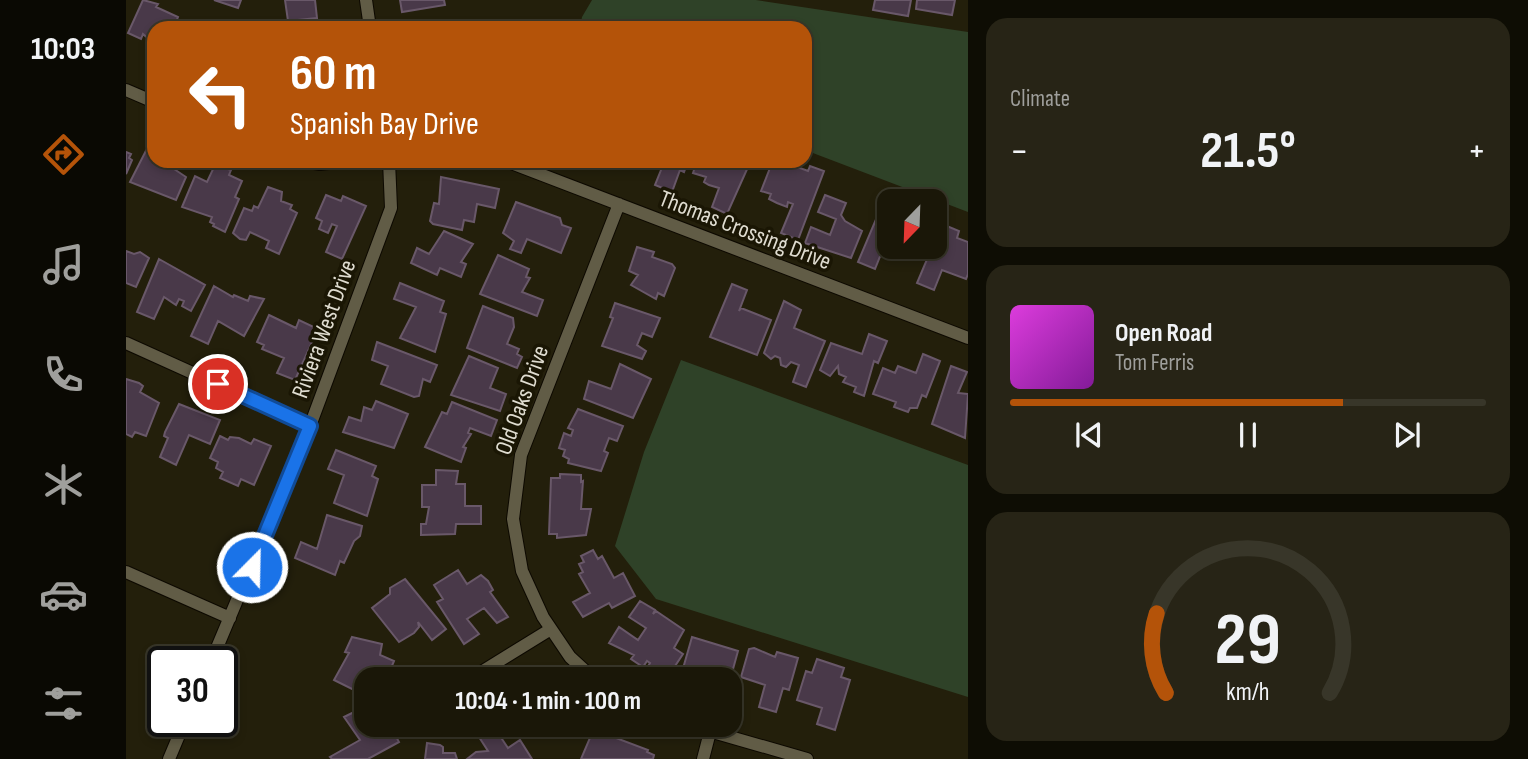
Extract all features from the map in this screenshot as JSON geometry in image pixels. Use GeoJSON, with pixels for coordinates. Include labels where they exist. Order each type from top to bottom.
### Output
{"type":"FeatureCollection","features":[{"type":"Feature","properties":{"kind":"street"},"geometry":{"type":"LineString","coordinates":[[366,0],[369,21]]}},
{"type":"Feature","properties":{"kind":"street"},"geometry":{"type":"LineString","coordinates":[[126,90],[147,99]]}},
{"type":"Feature","properties":{"kind":"street","name":"Riviera West Drive"},"geometry":{"type":"LineString","coordinates":[[218,646],[310,426],[391,208],[389,168]]}},
{"type":"Feature","properties":{"kind":"street","name":"Thomas Crossing Drive"},"geometry":{"type":"LineString","coordinates":[[524,168],[968,338]]}},
{"type":"Feature","properties":{"kind":"street","name":"Old Oaks Drive"},"geometry":{"type":"LineString","coordinates":[[581,667],[570,657],[551,628],[522,572],[513,519],[521,455],[619,204]]}},
{"type":"Feature","properties":{"kind":"street"},"geometry":{"type":"LineString","coordinates":[[126,343],[310,426]]}},
{"type":"Feature","properties":{"kind":"street"},"geometry":{"type":"LineString","coordinates":[[126,572],[230,618]]}},
{"type":"Feature","properties":{"kind":"street"},"geometry":{"type":"LineString","coordinates":[[489,667],[551,628]]}},
{"type":"Feature","properties":{"kind":"street"},"geometry":{"type":"LineString","coordinates":[[169,759],[178,737]]}},
{"type":"Feature","properties":{"kind":"street"},"geometry":{"type":"LineString","coordinates":[[703,759],[709,737]]}},
{"type":"Feature","properties":{"kind":"street"},"geometry":{"type":"LineString","coordinates":[[728,737],[807,759]]}},
{"type":"Feature","properties":{"kind":"green space"},"geometry":{"type":"Polygon","coordinates":[[[592,0],[756,0],[968,32],[968,212],[947,204],[947,189],[908,189],[812,153],[812,21],[581,21],[592,0]]]}},
{"type":"Feature","properties":{"kind":"green space"},"geometry":{"type":"Polygon","coordinates":[[[681,360],[968,465],[968,697],[656,599],[615,546],[644,452],[681,360]]]}},
{"type":"Feature","properties":{"kind":"building"},"geometry":{"type":"Polygon","coordinates":[[[143,0],[158,4],[156,7],[178,17],[176,21],[147,21],[147,38],[143,34],[141,39],[128,33],[143,0]]]}},
{"type":"Feature","properties":{"kind":"building"},"geometry":{"type":"Polygon","coordinates":[[[214,0],[241,0],[238,8],[214,0]]]}},
{"type":"Feature","properties":{"kind":"building"},"geometry":{"type":"Polygon","coordinates":[[[285,0],[315,0],[317,18],[288,21],[285,0]]]}},
{"type":"Feature","properties":{"kind":"building"},"geometry":{"type":"Polygon","coordinates":[[[400,0],[444,0],[445,5],[402,12],[400,0]]]}},
{"type":"Feature","properties":{"kind":"building"},"geometry":{"type":"Polygon","coordinates":[[[875,0],[911,0],[908,16],[873,10],[875,0]]]}},
{"type":"Feature","properties":{"kind":"building"},"geometry":{"type":"Polygon","coordinates":[[[917,0],[955,0],[952,15],[916,9],[917,0]]]}},
{"type":"Feature","properties":{"kind":"building"},"geometry":{"type":"Polygon","coordinates":[[[147,149],[147,168],[172,168],[186,177],[176,200],[130,182],[147,149]]]}},
{"type":"Feature","properties":{"kind":"building"},"geometry":{"type":"Polygon","coordinates":[[[126,152],[131,154],[129,158],[132,160],[126,174],[126,152]]]}},
{"type":"Feature","properties":{"kind":"building"},"geometry":{"type":"Polygon","coordinates":[[[812,167],[824,171],[798,240],[781,233],[793,204],[788,202],[787,207],[777,203],[769,199],[771,194],[761,191],[770,168],[800,168],[808,171],[812,167]]]}},
{"type":"Feature","properties":{"kind":"building"},"geometry":{"type":"Polygon","coordinates":[[[214,168],[231,170],[229,175],[242,181],[235,197],[239,199],[225,232],[213,226],[210,222],[212,217],[182,207],[195,176],[207,182],[214,168]]]}},
{"type":"Feature","properties":{"kind":"building"},"geometry":{"type":"Polygon","coordinates":[[[662,168],[685,168],[684,172],[680,170],[672,192],[655,185],[662,168]]]}},
{"type":"Feature","properties":{"kind":"building"},"geometry":{"type":"Polygon","coordinates":[[[695,168],[748,168],[727,214],[712,207],[719,188],[704,182],[706,177],[693,173],[695,168]]]}},
{"type":"Feature","properties":{"kind":"building"},"geometry":{"type":"Polygon","coordinates":[[[441,177],[499,189],[495,208],[477,204],[474,222],[464,220],[462,230],[433,224],[430,221],[434,203],[439,204],[441,177]]]}},
{"type":"Feature","properties":{"kind":"building"},"geometry":{"type":"Polygon","coordinates":[[[268,187],[282,192],[281,201],[292,205],[290,209],[297,213],[279,254],[266,248],[269,241],[250,232],[246,240],[233,233],[244,208],[252,211],[254,206],[258,208],[268,187]]]}},
{"type":"Feature","properties":{"kind":"building"},"geometry":{"type":"Polygon","coordinates":[[[326,195],[341,201],[343,196],[366,206],[342,259],[326,252],[337,226],[332,224],[328,233],[319,229],[322,221],[316,218],[326,195]]]}},
{"type":"Feature","properties":{"kind":"building"},"geometry":{"type":"Polygon","coordinates":[[[825,195],[846,203],[841,215],[845,221],[862,231],[851,258],[805,243],[811,227],[830,235],[836,219],[818,212],[825,195]]]}},
{"type":"Feature","properties":{"kind":"building"},"geometry":{"type":"Polygon","coordinates":[[[516,202],[560,218],[562,225],[571,228],[561,253],[527,239],[521,253],[510,249],[514,241],[503,233],[516,202]]]}},
{"type":"Feature","properties":{"kind":"building"},"geometry":{"type":"Polygon","coordinates":[[[877,217],[879,259],[875,269],[858,262],[877,217]]]}},
{"type":"Feature","properties":{"kind":"building"},"geometry":{"type":"Polygon","coordinates":[[[947,226],[959,231],[957,238],[968,242],[966,279],[942,270],[934,290],[917,283],[927,259],[947,259],[947,226]]]}},
{"type":"Feature","properties":{"kind":"building"},"geometry":{"type":"Polygon","coordinates":[[[444,231],[473,244],[461,262],[466,264],[461,277],[440,268],[437,275],[411,263],[417,248],[429,254],[444,231]]]}},
{"type":"Feature","properties":{"kind":"building"},"geometry":{"type":"Polygon","coordinates":[[[637,247],[654,252],[652,257],[672,264],[675,268],[664,296],[658,293],[656,299],[631,285],[638,275],[629,271],[637,247]]]}},
{"type":"Feature","properties":{"kind":"building"},"geometry":{"type":"Polygon","coordinates":[[[126,251],[134,254],[140,252],[149,258],[136,287],[126,283],[126,251]]]}},
{"type":"Feature","properties":{"kind":"building"},"geometry":{"type":"Polygon","coordinates":[[[498,255],[529,269],[526,277],[530,278],[522,292],[543,300],[537,316],[480,294],[498,255]]]}},
{"type":"Feature","properties":{"kind":"building"},"geometry":{"type":"Polygon","coordinates":[[[159,259],[205,285],[191,311],[182,306],[184,301],[179,299],[176,305],[164,297],[154,319],[137,312],[159,259]]]}},
{"type":"Feature","properties":{"kind":"building"},"geometry":{"type":"Polygon","coordinates":[[[400,283],[444,301],[440,312],[446,314],[435,352],[400,338],[416,307],[394,299],[400,283]]]}},
{"type":"Feature","properties":{"kind":"building"},"geometry":{"type":"Polygon","coordinates":[[[732,284],[747,290],[739,311],[741,308],[771,320],[757,355],[710,337],[732,284]]]}},
{"type":"Feature","properties":{"kind":"building"},"geometry":{"type":"Polygon","coordinates":[[[214,286],[233,297],[234,295],[248,301],[250,296],[264,299],[244,336],[218,321],[208,344],[191,336],[214,286]]]}},
{"type":"Feature","properties":{"kind":"building"},"geometry":{"type":"Polygon","coordinates":[[[784,301],[801,310],[794,328],[825,341],[806,387],[793,382],[799,365],[791,362],[786,367],[781,365],[780,358],[775,356],[771,359],[764,353],[784,301]]]}},
{"type":"Feature","properties":{"kind":"building"},"geometry":{"type":"Polygon","coordinates":[[[615,303],[660,318],[652,337],[642,333],[637,345],[646,351],[642,359],[602,346],[613,318],[610,317],[615,303]]]}},
{"type":"Feature","properties":{"kind":"building"},"geometry":{"type":"Polygon","coordinates":[[[483,306],[513,318],[514,327],[507,344],[519,349],[517,354],[522,357],[517,368],[467,348],[483,306]]]}},
{"type":"Feature","properties":{"kind":"building"},"geometry":{"type":"Polygon","coordinates":[[[269,315],[296,328],[299,320],[318,329],[295,380],[277,373],[284,358],[262,349],[264,345],[257,342],[269,315]]]}},
{"type":"Feature","properties":{"kind":"building"},"geometry":{"type":"Polygon","coordinates":[[[869,334],[887,341],[878,363],[874,361],[864,396],[854,392],[856,387],[843,382],[846,377],[839,374],[838,366],[830,376],[820,370],[831,343],[862,354],[869,334]]]}},
{"type":"Feature","properties":{"kind":"building"},"geometry":{"type":"Polygon","coordinates":[[[377,342],[437,365],[430,382],[423,379],[419,396],[414,397],[381,384],[388,366],[372,360],[377,342]]]}},
{"type":"Feature","properties":{"kind":"building"},"geometry":{"type":"Polygon","coordinates":[[[923,354],[940,361],[926,397],[922,395],[917,408],[910,408],[908,412],[894,407],[896,402],[873,394],[883,368],[895,373],[898,366],[916,373],[923,354]]]}},
{"type":"Feature","properties":{"kind":"building"},"geometry":{"type":"Polygon","coordinates":[[[469,356],[498,368],[490,388],[506,394],[500,411],[451,395],[469,356]]]}},
{"type":"Feature","properties":{"kind":"building"},"geometry":{"type":"Polygon","coordinates":[[[620,364],[651,379],[633,418],[584,399],[589,381],[611,389],[620,364]]]}},
{"type":"Feature","properties":{"kind":"building"},"geometry":{"type":"Polygon","coordinates":[[[951,366],[967,372],[958,393],[968,394],[965,438],[932,424],[951,366]]]}},
{"type":"Feature","properties":{"kind":"building"},"geometry":{"type":"Polygon","coordinates":[[[126,379],[139,383],[143,386],[140,392],[159,403],[146,436],[135,432],[132,437],[126,434],[126,379]]]}},
{"type":"Feature","properties":{"kind":"building"},"geometry":{"type":"Polygon","coordinates":[[[376,401],[408,414],[394,448],[343,432],[349,417],[361,421],[364,407],[372,410],[376,401]]]}},
{"type":"Feature","properties":{"kind":"building"},"geometry":{"type":"Polygon","coordinates":[[[452,402],[497,420],[491,436],[470,428],[468,433],[471,434],[463,447],[466,448],[461,462],[425,447],[442,412],[447,414],[452,402]]]}},
{"type":"Feature","properties":{"kind":"building"},"geometry":{"type":"Polygon","coordinates":[[[179,404],[220,420],[210,444],[189,435],[176,465],[160,457],[168,438],[164,436],[165,432],[179,404]]]}},
{"type":"Feature","properties":{"kind":"building"},"geometry":{"type":"Polygon","coordinates":[[[578,409],[623,426],[617,441],[609,438],[604,451],[608,453],[601,471],[568,463],[569,459],[563,456],[565,450],[559,448],[564,433],[571,436],[573,430],[568,428],[578,409]]]}},
{"type":"Feature","properties":{"kind":"building"},"geometry":{"type":"Polygon","coordinates":[[[220,436],[228,440],[230,437],[239,438],[251,444],[254,439],[271,446],[254,485],[241,479],[238,486],[220,478],[223,472],[216,468],[218,462],[210,458],[220,436]]]}},
{"type":"Feature","properties":{"kind":"building"},"geometry":{"type":"Polygon","coordinates":[[[336,450],[376,466],[372,476],[378,479],[367,516],[334,503],[344,475],[328,469],[336,450]]]}},
{"type":"Feature","properties":{"kind":"building"},"geometry":{"type":"Polygon","coordinates":[[[436,470],[458,471],[456,484],[465,484],[465,506],[481,506],[481,524],[456,524],[455,534],[421,535],[421,524],[426,524],[429,507],[422,507],[422,485],[436,485],[436,470]]]}},
{"type":"Feature","properties":{"kind":"building"},"geometry":{"type":"Polygon","coordinates":[[[560,474],[581,475],[581,509],[591,509],[586,535],[557,538],[557,534],[549,534],[551,478],[560,478],[560,474]]]}},
{"type":"Feature","properties":{"kind":"building"},"geometry":{"type":"Polygon","coordinates":[[[327,515],[362,526],[360,536],[354,541],[344,563],[340,561],[335,575],[295,558],[301,542],[317,549],[327,515]]]}},
{"type":"Feature","properties":{"kind":"building"},"geometry":{"type":"Polygon","coordinates":[[[593,550],[598,559],[602,556],[614,578],[623,573],[635,596],[612,608],[609,603],[583,617],[573,602],[590,593],[579,574],[583,572],[579,564],[584,562],[581,556],[593,550]]]}},
{"type":"Feature","properties":{"kind":"building"},"geometry":{"type":"Polygon","coordinates":[[[458,570],[467,584],[481,575],[488,581],[493,590],[490,592],[508,617],[497,623],[484,608],[467,619],[479,634],[464,644],[437,602],[443,599],[434,585],[458,570]]]}},
{"type":"Feature","properties":{"kind":"building"},"geometry":{"type":"Polygon","coordinates":[[[405,579],[446,629],[432,640],[418,622],[419,627],[414,633],[399,642],[372,608],[390,594],[390,588],[405,579]]]}},
{"type":"Feature","properties":{"kind":"building"},"geometry":{"type":"Polygon","coordinates":[[[640,601],[655,610],[653,614],[656,611],[684,630],[674,648],[683,654],[674,667],[648,667],[650,663],[647,661],[643,667],[631,659],[634,655],[609,643],[619,627],[638,640],[646,628],[629,617],[640,601]]]}},
{"type":"Feature","properties":{"kind":"building"},"geometry":{"type":"Polygon","coordinates":[[[352,637],[382,644],[380,655],[394,661],[392,667],[354,667],[354,690],[334,680],[349,653],[345,652],[352,637]]]}},
{"type":"Feature","properties":{"kind":"building"},"geometry":{"type":"Polygon","coordinates":[[[692,637],[738,651],[734,667],[683,667],[692,637]]]}},
{"type":"Feature","properties":{"kind":"building"},"geometry":{"type":"Polygon","coordinates":[[[754,648],[775,657],[777,652],[798,658],[789,690],[783,688],[776,712],[759,707],[765,685],[742,677],[749,649],[754,648]]]}},
{"type":"Feature","properties":{"kind":"building"},"geometry":{"type":"Polygon","coordinates":[[[817,659],[844,668],[841,677],[850,680],[835,730],[817,724],[822,708],[797,700],[806,671],[812,673],[817,659]]]}},
{"type":"Feature","properties":{"kind":"building"},"geometry":{"type":"Polygon","coordinates":[[[354,712],[354,731],[344,717],[354,712]]]}},
{"type":"Feature","properties":{"kind":"building"},"geometry":{"type":"Polygon","coordinates":[[[358,737],[396,737],[399,742],[368,759],[330,757],[360,740],[358,737]]]}},
{"type":"Feature","properties":{"kind":"building"},"geometry":{"type":"Polygon","coordinates":[[[479,737],[501,737],[508,748],[520,740],[532,759],[467,759],[476,752],[488,751],[479,737]]]}},
{"type":"Feature","properties":{"kind":"building"},"geometry":{"type":"Polygon","coordinates":[[[590,737],[613,737],[648,750],[647,752],[654,755],[653,759],[581,759],[590,737]]]}},
{"type":"Feature","properties":{"kind":"building"},"geometry":{"type":"Polygon","coordinates":[[[427,743],[440,745],[443,747],[443,753],[455,753],[457,759],[425,759],[427,743]]]}},
{"type":"Feature","properties":{"kind":"route"},"geometry":{"type":"LineString","coordinates":[[218,384],[310,426],[252,567]]}}]}
